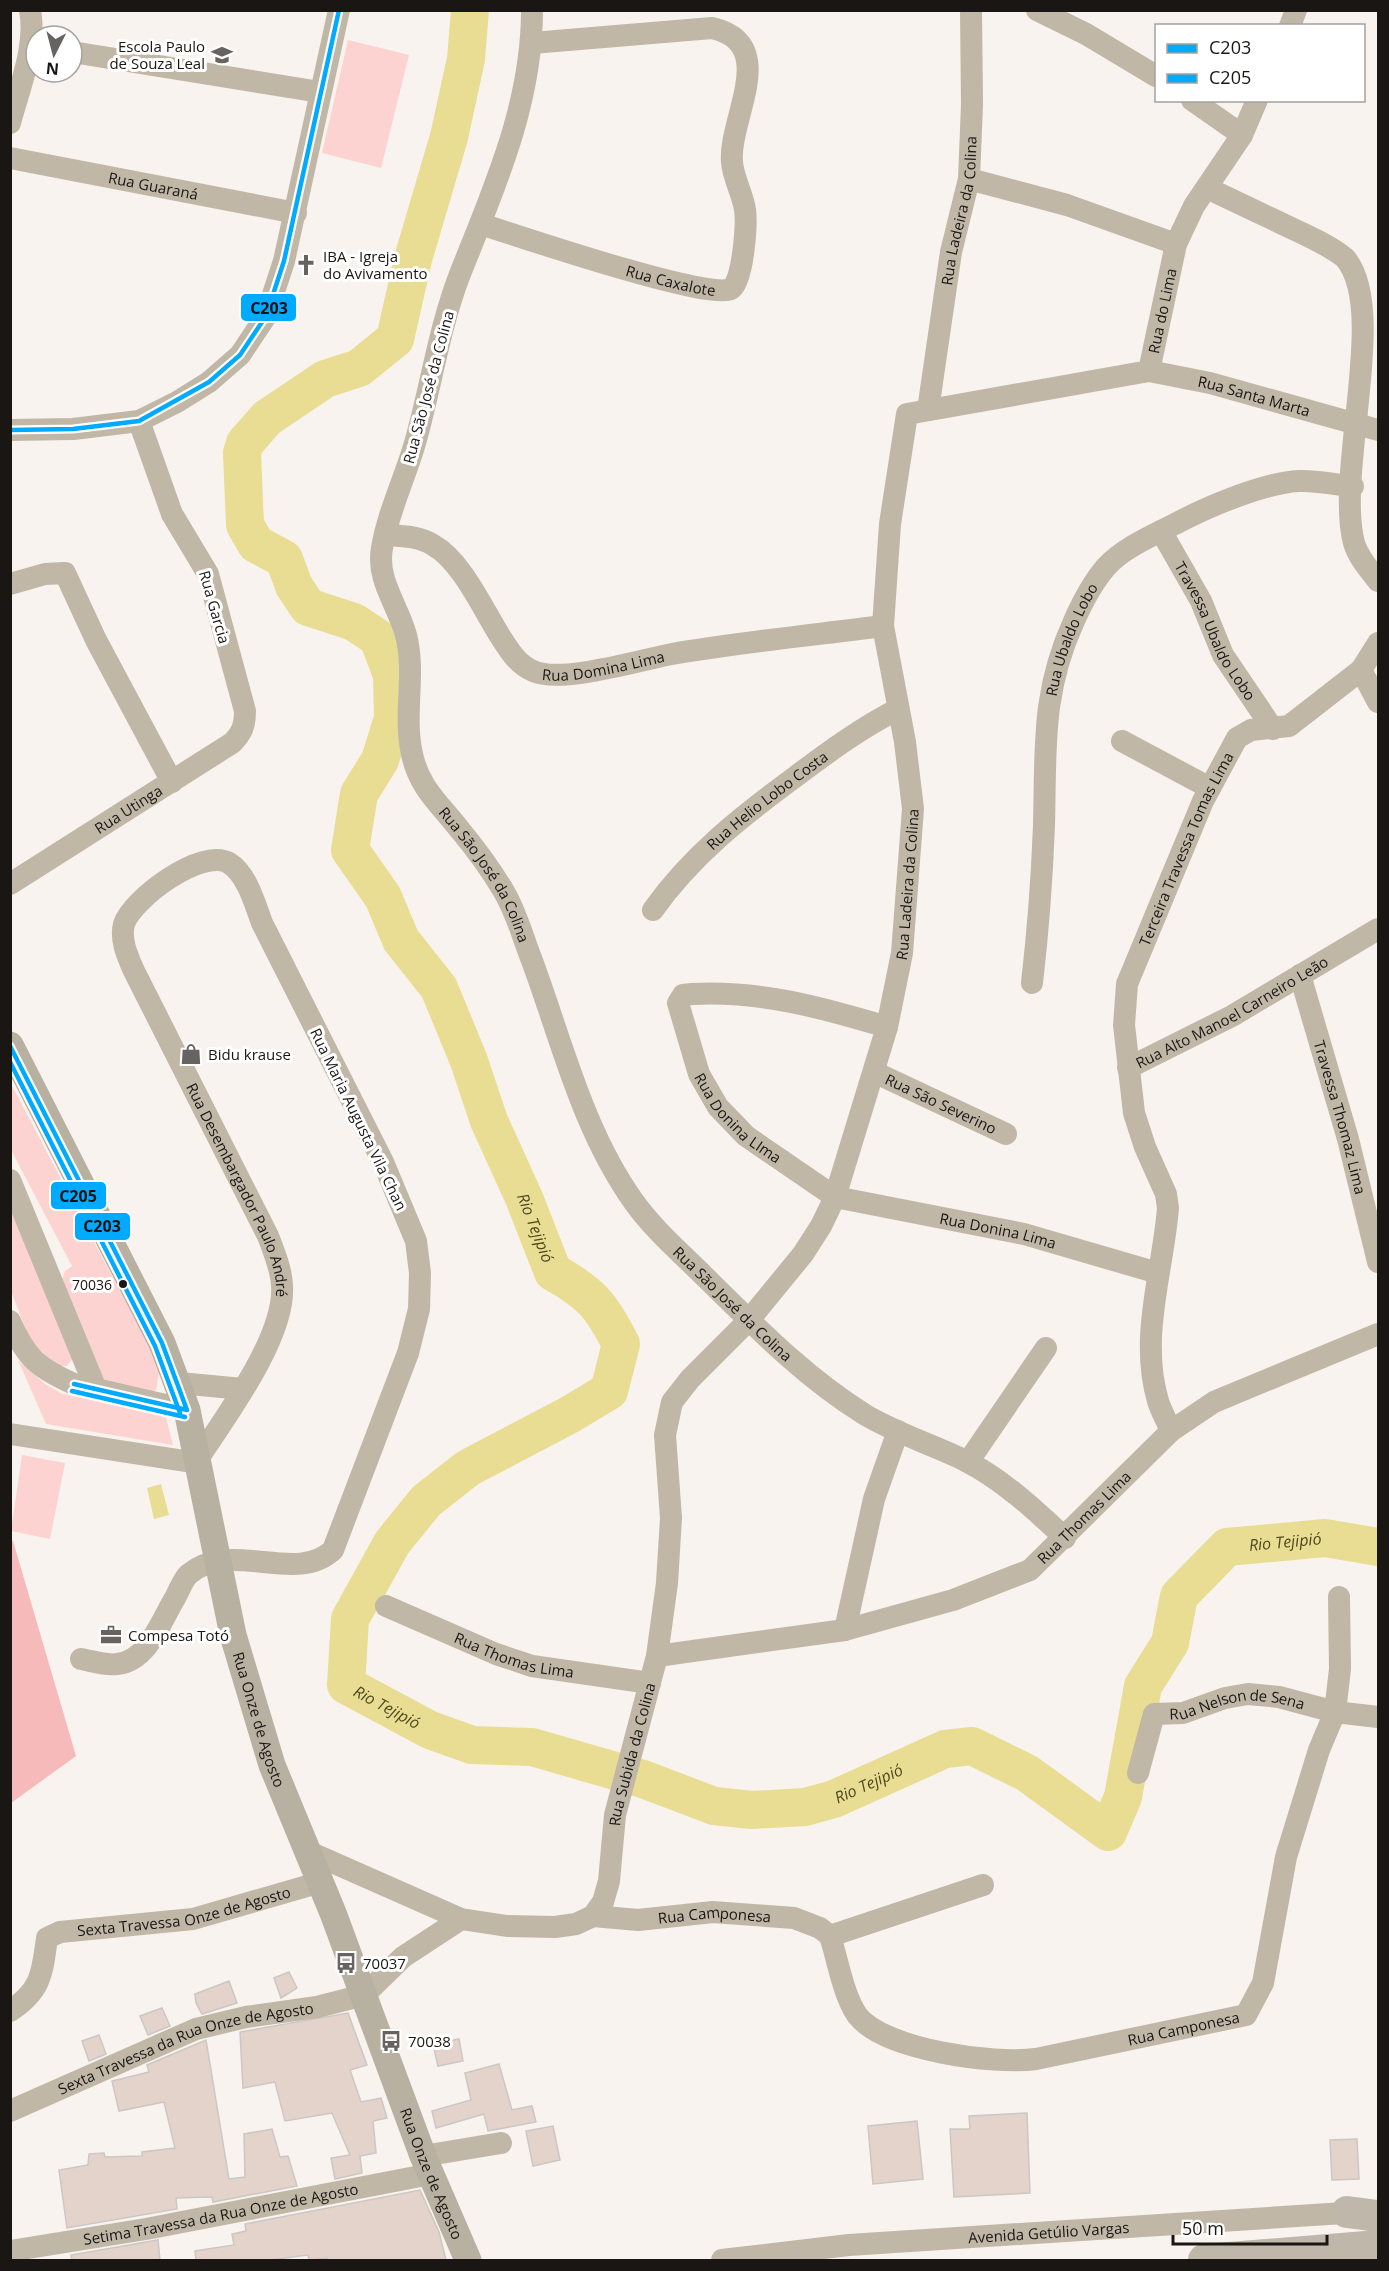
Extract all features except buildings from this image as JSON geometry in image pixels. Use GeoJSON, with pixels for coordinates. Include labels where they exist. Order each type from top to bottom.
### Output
{"type":"FeatureCollection","features":[{"type":"Feature","properties":{"kind":"highway"},"geometry":{"type":"LineString","coordinates":[[1347,2212],[1378,2216]]}},
{"type":"Feature","properties":{"kind":"highway"},"geometry":{"type":"LineString","coordinates":[[1204,2260],[1378,2246]]}},
{"type":"Feature","properties":{"kind":"main road","name":"Rua Onze de Agosto"},"geometry":{"type":"LineString","coordinates":[[10,1045],[162,1343],[179,1383],[187,1410],[217,1560],[249,1696],[272,1765],[321,1882],[427,2165],[468,2260]]}},
{"type":"Feature","properties":{"kind":"street"},"geometry":{"type":"LineString","coordinates":[[10,430],[73,429],[140,421],[193,392],[240,355],[266,316],[284,261],[339,10]]}},
{"type":"Feature","properties":{"kind":"street","name":"Rua São José da Colina"},"geometry":{"type":"LineString","coordinates":[[532,10],[532,42],[522,106],[482,224],[452,299],[414,446],[380,554],[385,586],[403,627],[410,657],[408,734],[413,761],[431,799],[460,830],[504,891],[550,1007],[572,1077],[594,1135],[620,1180],[659,1232],[749,1320],[839,1398],[898,1431],[968,1462],[1023,1499],[1065,1538]]}},
{"type":"Feature","properties":{"kind":"street","name":"Rua Ladeira da Colina"},"geometry":{"type":"LineString","coordinates":[[749,1320],[803,1254],[835,1197],[887,1028],[902,953],[913,809],[905,742],[883,626],[890,524],[969,179],[972,104],[971,10]]}},
{"type":"Feature","properties":{"kind":"street"},"geometry":{"type":"LineString","coordinates":[[1037,10],[1086,34],[1155,75]]}},
{"type":"Feature","properties":{"kind":"street","name":"Rua Caxalote"},"geometry":{"type":"LineString","coordinates":[[482,224],[565,251],[690,286],[717,291],[734,287],[739,277],[746,212],[732,162],[748,69],[746,54],[738,41],[726,31],[712,28],[532,42]]}},
{"type":"Feature","properties":{"kind":"street"},"geometry":{"type":"LineString","coordinates":[[84,54],[320,92]]}},
{"type":"Feature","properties":{"kind":"street"},"geometry":{"type":"LineString","coordinates":[[10,123],[24,77]]}},
{"type":"Feature","properties":{"kind":"street"},"geometry":{"type":"LineString","coordinates":[[1195,102],[1242,135]]}},
{"type":"Feature","properties":{"kind":"street","name":"Rua do Lima"},"geometry":{"type":"LineString","coordinates":[[917,412],[1149,371],[1176,244],[1186,219],[1242,135],[1256,102]]}},
{"type":"Feature","properties":{"kind":"street","name":"Rua Guaraná"},"geometry":{"type":"LineString","coordinates":[[10,158],[296,213]]}},
{"type":"Feature","properties":{"kind":"street"},"geometry":{"type":"LineString","coordinates":[[969,179],[1067,205],[1176,244]]}},
{"type":"Feature","properties":{"kind":"street"},"geometry":{"type":"LineString","coordinates":[[1207,188],[1322,243],[1346,259],[1359,277],[1370,309],[1369,427],[1353,486],[1352,532],[1354,545],[1361,559],[1378,581]]}},
{"type":"Feature","properties":{"kind":"street","name":"Rua Santa Marta"},"geometry":{"type":"LineString","coordinates":[[1149,371],[1210,383],[1369,427]]}},
{"type":"Feature","properties":{"kind":"street","name":"Rua Garcia"},"geometry":{"type":"LineString","coordinates":[[140,421],[172,514],[208,574],[245,711],[242,732]]}},
{"type":"Feature","properties":{"kind":"street","name":"Rua Ubaldo Lobo"},"geometry":{"type":"LineString","coordinates":[[1032,983],[1039,928],[1044,742],[1050,687],[1065,640],[1082,603],[1107,566],[1161,531],[1191,515],[1250,492],[1299,481],[1353,486]]}},
{"type":"Feature","properties":{"kind":"street","name":"Travessa Ubaldo Lobo"},"geometry":{"type":"LineString","coordinates":[[1161,531],[1201,601],[1223,655],[1273,729]]}},
{"type":"Feature","properties":{"kind":"street","name":"Rua Domina Lima"},"geometry":{"type":"LineString","coordinates":[[385,535],[420,539],[435,545],[448,556],[464,577],[510,653],[521,664],[535,672],[586,672],[671,654],[883,626]]}},
{"type":"Feature","properties":{"kind":"street"},"geometry":{"type":"LineString","coordinates":[[10,584],[45,574],[65,573],[96,640],[172,782]]}},
{"type":"Feature","properties":{"kind":"street","name":"Terceira Travessa Tomas Lima"},"geometry":{"type":"LineString","coordinates":[[1128,1068],[1124,1025],[1127,984],[1210,788],[1237,738],[1251,730],[1289,726],[1361,670],[1378,644]]}},
{"type":"Feature","properties":{"kind":"street"},"geometry":{"type":"LineString","coordinates":[[1361,670],[1378,702]]}},
{"type":"Feature","properties":{"kind":"street","name":"Rua Helio Lobo Costa"},"geometry":{"type":"LineString","coordinates":[[653,910],[692,862],[752,809],[870,723],[898,709]]}},
{"type":"Feature","properties":{"kind":"street","name":"Rua Utinga"},"geometry":{"type":"LineString","coordinates":[[10,884],[232,743],[242,732]]}},
{"type":"Feature","properties":{"kind":"street"},"geometry":{"type":"LineString","coordinates":[[1122,741],[1210,788]]}},
{"type":"Feature","properties":{"kind":"street","name":"Rua Maria Augusta Vila Chan"},"geometry":{"type":"LineString","coordinates":[[123,928],[126,919],[142,902],[192,864],[212,859],[228,862],[239,873],[382,1162],[416,1241],[420,1273],[419,1309],[408,1353],[333,1550],[322,1560],[307,1563],[217,1560]]}},
{"type":"Feature","properties":{"kind":"street","name":"Rua Desembargador Paulo André"},"geometry":{"type":"LineString","coordinates":[[123,928],[123,941],[133,969],[268,1236],[280,1267],[282,1296],[276,1325],[243,1389],[198,1461]]}},
{"type":"Feature","properties":{"kind":"street","name":"Rua Alto Manoel Carneiro Leão"},"geometry":{"type":"LineString","coordinates":[[1171,1431],[1158,1401],[1152,1358],[1152,1314],[1167,1224],[1167,1194],[1137,1127],[1128,1068],[1203,1032],[1378,929]]}},
{"type":"Feature","properties":{"kind":"street","name":"Travessa Thomaz Lima"},"geometry":{"type":"LineString","coordinates":[[1300,975],[1348,1139],[1378,1262]]}},
{"type":"Feature","properties":{"kind":"street","name":"Rua Donina LIma"},"geometry":{"type":"LineString","coordinates":[[835,1197],[746,1136],[718,1107],[699,1074],[678,1011],[679,998],[683,995],[714,993],[796,1001],[887,1028]]}},
{"type":"Feature","properties":{"kind":"street","name":"Rua São Severino"},"geometry":{"type":"LineString","coordinates":[[874,1072],[1006,1134]]}},
{"type":"Feature","properties":{"kind":"street"},"geometry":{"type":"LineString","coordinates":[[10,1179],[96,1389]]}},
{"type":"Feature","properties":{"kind":"street","name":"Rua Donina Lima"},"geometry":{"type":"LineString","coordinates":[[835,1197],[1024,1233],[1158,1273]]}},
{"type":"Feature","properties":{"kind":"street","name":"Rua Subida da Colina"},"geometry":{"type":"LineString","coordinates":[[593,1916],[603,1902],[609,1881],[615,1815],[657,1656],[670,1553],[671,1518],[665,1461],[668,1415],[680,1390],[749,1320]]}},
{"type":"Feature","properties":{"kind":"street"},"geometry":{"type":"LineString","coordinates":[[10,1321],[22,1348],[38,1364],[74,1384],[187,1410]]}},
{"type":"Feature","properties":{"kind":"street","name":"Rua Thomas Lima"},"geometry":{"type":"LineString","coordinates":[[657,1656],[845,1630],[953,1600],[1030,1570],[1171,1431],[1214,1402],[1378,1334]]}},
{"type":"Feature","properties":{"kind":"street"},"geometry":{"type":"LineString","coordinates":[[968,1462],[1046,1348]]}},
{"type":"Feature","properties":{"kind":"street"},"geometry":{"type":"LineString","coordinates":[[179,1383],[243,1389]]}},
{"type":"Feature","properties":{"kind":"street"},"geometry":{"type":"LineString","coordinates":[[845,1630],[874,1499],[898,1431]]}},
{"type":"Feature","properties":{"kind":"street"},"geometry":{"type":"LineString","coordinates":[[10,1434],[198,1461]]}},
{"type":"Feature","properties":{"kind":"street"},"geometry":{"type":"LineString","coordinates":[[81,1659],[116,1665],[132,1661],[146,1648],[189,1575],[217,1560]]}},
{"type":"Feature","properties":{"kind":"street","name":"Rua Camponesa"},"geometry":{"type":"LineString","coordinates":[[593,1916],[638,1920],[713,1912],[794,1918],[820,1928],[830,1936],[850,1998],[863,2022],[893,2038],[924,2048],[974,2058],[1009,2061],[1036,2059],[1246,2014],[1263,1983],[1286,1857],[1313,1769],[1335,1712],[1340,1669],[1339,1597]]}},
{"type":"Feature","properties":{"kind":"street","name":"Rua Thomas Lima"},"geometry":{"type":"LineString","coordinates":[[386,1606],[496,1654],[532,1666],[650,1683]]}},
{"type":"Feature","properties":{"kind":"street","name":"Rua Nelson de Sena"},"geometry":{"type":"LineString","coordinates":[[1138,1773],[1155,1714],[1183,1713],[1225,1698],[1248,1694],[1279,1697],[1335,1712],[1378,1717]]}},
{"type":"Feature","properties":{"kind":"street"},"geometry":{"type":"LineString","coordinates":[[307,1851],[461,1918],[533,1928],[576,1924],[593,1916]]}},
{"type":"Feature","properties":{"kind":"street","name":"Sexta Travessa Onze de Agosto"},"geometry":{"type":"LineString","coordinates":[[10,2011],[32,1995],[38,1984],[47,1938],[60,1932],[193,1919],[321,1882]]}},
{"type":"Feature","properties":{"kind":"street"},"geometry":{"type":"LineString","coordinates":[[830,1936],[982,1886]]}},
{"type":"Feature","properties":{"kind":"street"},"geometry":{"type":"LineString","coordinates":[[364,1995],[397,1962],[461,1918]]}},
{"type":"Feature","properties":{"kind":"street","name":"Sexta Travessa da Rua Onze de Agosto"},"geometry":{"type":"LineString","coordinates":[[10,2111],[196,2029],[246,2017],[317,2007],[364,1995]]}},
{"type":"Feature","properties":{"kind":"street","name":"Setima Travessa da Rua Onze de Agosto"},"geometry":{"type":"LineString","coordinates":[[10,2251],[146,2229],[427,2165],[501,2143]]}},
{"type":"Feature","properties":{"kind":"street","name":"Avenida Getúlio Vargas"},"geometry":{"type":"LineString","coordinates":[[722,2260],[849,2244],[1378,2211]]}},
{"type":"Feature","properties":{"kind":"shaded area"},"geometry":{"type":"Polygon","coordinates":[[[348,40],[409,55],[381,168],[322,153],[348,40]]]}},
{"type":"Feature","properties":{"kind":"shaded area"},"geometry":{"type":"Polygon","coordinates":[[[10,1082],[152,1352],[159,1373],[156,1390],[149,1393],[117,1388],[104,1379],[94,1365],[61,1284],[65,1271],[72,1266],[11,1150],[10,1082]]]}},
{"type":"Feature","properties":{"kind":"shaded area"},"geometry":{"type":"Polygon","coordinates":[[[10,1209],[74,1357],[67,1366],[56,1366],[30,1340],[11,1291],[10,1209]]]}},
{"type":"Feature","properties":{"kind":"shaded area"},"geometry":{"type":"Polygon","coordinates":[[[18,1360],[45,1384],[62,1394],[164,1410],[173,1445],[46,1424],[18,1360]]]}},
{"type":"Feature","properties":{"kind":"shaded area"},"geometry":{"type":"Polygon","coordinates":[[[22,1455],[65,1463],[50,1539],[11,1531],[22,1455]]]}},
{"type":"Feature","properties":{"kind":"shaded area"},"geometry":{"type":"Polygon","coordinates":[[[161,1484],[169,1515],[154,1519],[147,1488],[161,1484]]]}},
{"type":"Feature","properties":{"kind":"shaded area"},"geometry":{"type":"Polygon","coordinates":[[[11,1540],[76,1756],[11,1803],[11,1540]]]}},
{"type":"Feature","properties":{"kind":"waterway","name":"Rio Tejipió"},"geometry":{"type":"LineString","coordinates":[[470,10],[466,59],[449,137],[413,259],[395,339],[359,368],[325,379],[267,418],[245,443],[242,453],[245,525],[256,544],[284,559],[294,586],[308,607],[354,622],[378,638],[392,675],[393,718],[380,760],[359,794],[350,850],[383,897],[401,940],[439,988],[469,1061],[489,1121],[524,1198],[553,1272],[594,1301],[621,1344],[609,1391],[569,1415],[468,1468],[426,1501],[392,1543],[350,1619],[346,1685],[430,1730],[472,1745],[532,1747],[643,1779],[714,1806],[752,1810],[805,1807],[834,1799],[945,1749],[972,1746],[1027,1773],[1108,1832],[1123,1797],[1143,1686],[1170,1643],[1179,1596],[1227,1547],[1325,1538],[1378,1547]]}},
{"type":"Feature","properties":{"kind":"transit line","name":"C203"},"geometry":{"type":"LineString","coordinates":[[10,430],[73,429],[139,421],[209,382],[240,355],[266,316],[284,261],[339,10]]}},
{"type":"Feature","properties":{"kind":"transit line","name":"C203"},"geometry":{"type":"LineString","coordinates":[[10,1046],[162,1343],[187,1410]]}},
{"type":"Feature","properties":{"kind":"transit line","name":"C205"},"geometry":{"type":"LineString","coordinates":[[10,1062],[155,1346],[180,1413]]}},
{"type":"Feature","properties":{"kind":"transit line","name":"C203"},"geometry":{"type":"LineString","coordinates":[[74,1384],[187,1410]]}},
{"type":"Feature","properties":{"kind":"transit line","name":"C205"},"geometry":{"type":"LineString","coordinates":[[72,1391],[185,1417]]}},
{"type":"Feature","properties":{"kind":"place","name":"Escola Paulo de Souza Leal"},"geometry":{"type":"Point","coordinates":[222,55]}},
{"type":"Feature","properties":{"kind":"place","name":"IBA - Igreja do Avivamento"},"geometry":{"type":"Point","coordinates":[306,265]}},
{"type":"Feature","properties":{"kind":"place","name":"Bidu krause"},"geometry":{"type":"Point","coordinates":[191,1054]}},
{"type":"Feature","properties":{"kind":"place","name":"70036"},"geometry":{"type":"Point","coordinates":[123,1284]}},
{"type":"Feature","properties":{"kind":"place","name":"Compesa Totó"},"geometry":{"type":"Point","coordinates":[111,1635]}},
{"type":"Feature","properties":{"kind":"place","name":"70037"},"geometry":{"type":"Point","coordinates":[346,1963]}},
{"type":"Feature","properties":{"kind":"place","name":"70038"},"geometry":{"type":"Point","coordinates":[391,2041]}}]}
